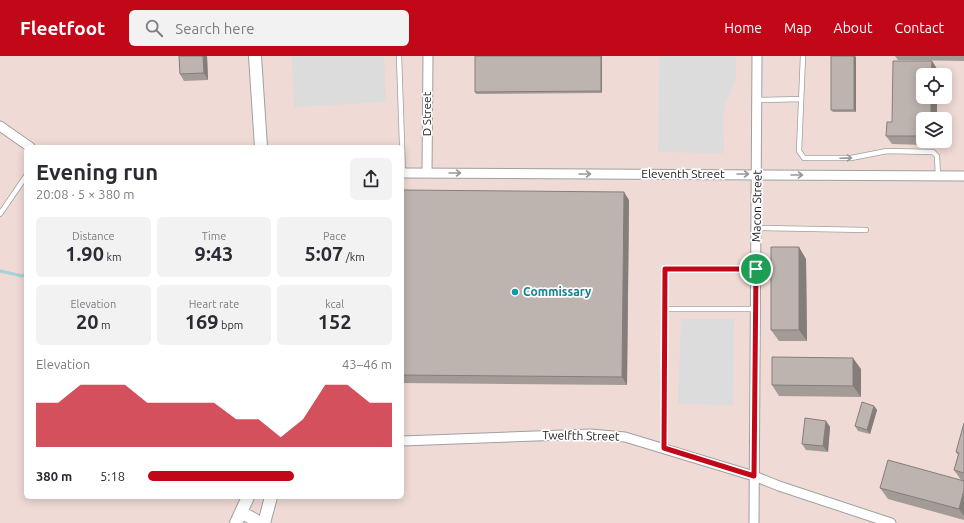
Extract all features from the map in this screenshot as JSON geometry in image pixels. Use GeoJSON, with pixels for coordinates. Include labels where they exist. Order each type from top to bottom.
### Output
{"type":"FeatureCollection","features":[{"type":"Feature","properties":{"kind":"street"},"geometry":{"type":"LineString","coordinates":[[255,56],[261,145]]}},
{"type":"Feature","properties":{"kind":"street","name":"D Street"},"geometry":{"type":"LineString","coordinates":[[427,173],[428,56]]}},
{"type":"Feature","properties":{"kind":"street","name":"Macon Street"},"geometry":{"type":"LineString","coordinates":[[754,523],[758,174],[757,56]]}},
{"type":"Feature","properties":{"kind":"street"},"geometry":{"type":"LineString","coordinates":[[0,126],[27,145]]}},
{"type":"Feature","properties":{"kind":"street","name":"Eleventh Street"},"geometry":{"type":"LineString","coordinates":[[404,173],[964,176]]}},
{"type":"Feature","properties":{"kind":"street","name":"Twelfth Street"},"geometry":{"type":"LineString","coordinates":[[404,441],[590,434],[625,437],[754,476],[779,486],[891,523]]}},
{"type":"Feature","properties":{"kind":"street"},"geometry":{"type":"LineString","coordinates":[[247,499],[238,518],[260,523]]}},
{"type":"Feature","properties":{"kind":"street"},"geometry":{"type":"LineString","coordinates":[[264,523],[270,499]]}},
{"type":"Feature","properties":{"kind":"lane"},"geometry":{"type":"LineString","coordinates":[[399,56],[401,145]]}},
{"type":"Feature","properties":{"kind":"lane"},"geometry":{"type":"LineString","coordinates":[[802,56],[799,151],[804,158],[851,158],[887,151],[933,152],[937,156],[938,176]]}},
{"type":"Feature","properties":{"kind":"lane"},"geometry":{"type":"LineString","coordinates":[[758,100],[801,99]]}},
{"type":"Feature","properties":{"kind":"lane"},"geometry":{"type":"LineString","coordinates":[[0,214],[24,179]]}},
{"type":"Feature","properties":{"kind":"lane"},"geometry":{"type":"LineString","coordinates":[[757,228],[866,230]]}},
{"type":"Feature","properties":{"kind":"lane"},"geometry":{"type":"LineString","coordinates":[[664,448],[665,269],[756,269]]}},
{"type":"Feature","properties":{"kind":"lane"},"geometry":{"type":"LineString","coordinates":[[665,309],[756,309]]}},
{"type":"Feature","properties":{"kind":"shaded area"},"geometry":{"type":"Polygon","coordinates":[[[0,56],[964,56],[964,523],[0,523],[0,56]]]}},
{"type":"Feature","properties":{"kind":"shaded area"},"geometry":{"type":"Polygon","coordinates":[[[292,56],[384,56],[386,102],[294,107],[292,56]]]}},
{"type":"Feature","properties":{"kind":"shaded area"},"geometry":{"type":"Polygon","coordinates":[[[659,56],[736,56],[736,79],[725,106],[723,117],[724,153],[658,152],[659,56]]]}},
{"type":"Feature","properties":{"kind":"shaded area"},"geometry":{"type":"Polygon","coordinates":[[[681,319],[734,319],[733,405],[678,404],[681,319]]]}},
{"type":"Feature","properties":{"kind":"building"},"geometry":{"type":"Polygon","coordinates":[[[179,56],[203,56],[204,73],[180,74],[179,56]]]}},
{"type":"Feature","properties":{"kind":"building"},"geometry":{"type":"Polygon","coordinates":[[[475,56],[601,56],[601,91],[475,92],[475,56]]]}},
{"type":"Feature","properties":{"kind":"building"},"geometry":{"type":"Polygon","coordinates":[[[831,56],[854,56],[854,110],[831,110],[831,56]]]}},
{"type":"Feature","properties":{"kind":"building"},"geometry":{"type":"Polygon","coordinates":[[[893,61],[932,61],[932,68],[916,68],[916,104],[931,104],[931,112],[916,112],[916,136],[886,136],[887,122],[892,122],[893,61]]]}},
{"type":"Feature","properties":{"kind":"building","name":"Commissary"},"geometry":{"type":"Polygon","coordinates":[[[404,190],[624,192],[622,377],[404,375],[404,190]]]}},
{"type":"Feature","properties":{"kind":"building"},"geometry":{"type":"Polygon","coordinates":[[[771,247],[799,247],[799,330],[771,330],[771,247]]]}},
{"type":"Feature","properties":{"kind":"building"},"geometry":{"type":"Polygon","coordinates":[[[772,357],[853,358],[853,386],[772,385],[772,357]]]}},
{"type":"Feature","properties":{"kind":"building"},"geometry":{"type":"Polygon","coordinates":[[[862,402],[874,406],[867,430],[855,426],[862,402]]]}},
{"type":"Feature","properties":{"kind":"building"},"geometry":{"type":"Polygon","coordinates":[[[805,418],[826,421],[823,446],[802,444],[805,418]]]}},
{"type":"Feature","properties":{"kind":"building"},"geometry":{"type":"Polygon","coordinates":[[[964,423],[964,473],[954,470],[959,453],[956,452],[964,423]]]}},
{"type":"Feature","properties":{"kind":"building"},"geometry":{"type":"Polygon","coordinates":[[[888,460],[964,481],[964,490],[959,509],[880,488],[888,460]]]}},
{"type":"Feature","properties":{"kind":"waterway"},"geometry":{"type":"LineString","coordinates":[[0,271],[22,276],[24,275]]}},
{"type":"Feature","properties":{"kind":"place","name":"Commissary"},"geometry":{"type":"Point","coordinates":[515,292]}},
{"type":"Feature","properties":{"kind":"route"},"geometry":{"type":"LineString","coordinates":[[665,269],[756,269],[754,476],[664,448],[665,269]]}}]}
